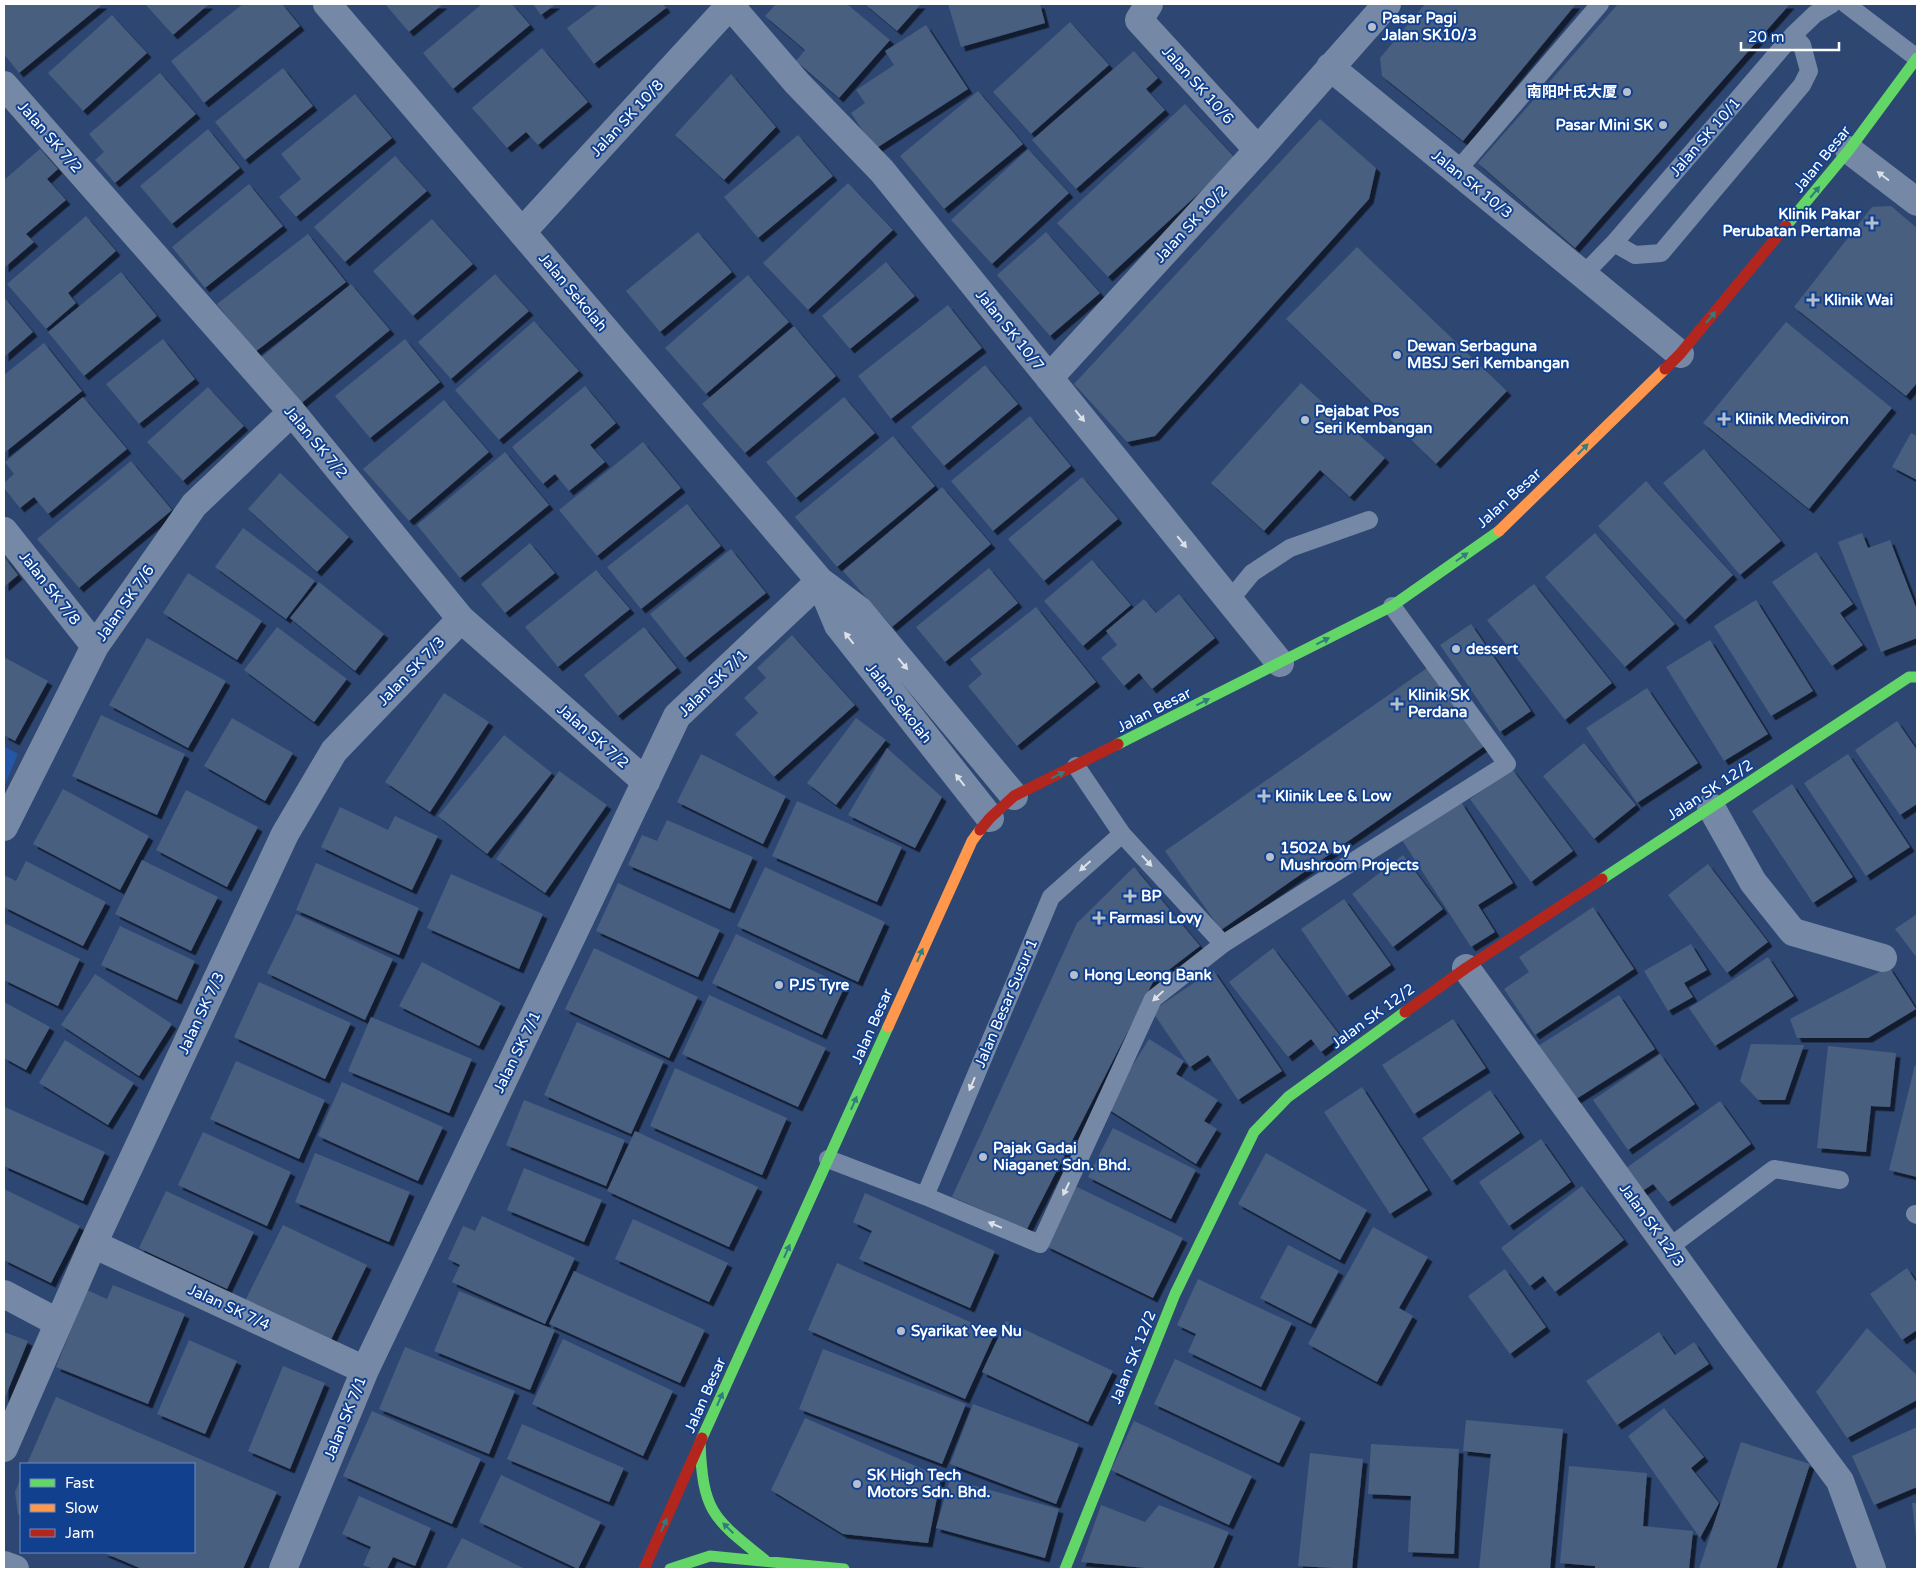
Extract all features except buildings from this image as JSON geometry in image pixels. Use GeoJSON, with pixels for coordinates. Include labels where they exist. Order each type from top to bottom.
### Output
{"type":"FeatureCollection","features":[{"type":"Feature","properties":{"kind":"main road","name":"Jalan Besar"},"geometry":{"type":"LineString","coordinates":[[644,1569],[972,841],[990,818],[1014,796],[1280,664],[1392,606],[1503,528],[1680,354],[1850,150],[1917,58]]}},
{"type":"Feature","properties":{"kind":"main road","name":"Jalan SK 12/2"},"geometry":{"type":"LineString","coordinates":[[1066,1569],[1175,1294],[1254,1132],[1288,1097],[1466,968],[1909,677],[1917,677]]}},
{"type":"Feature","properties":{"kind":"main road"},"geometry":{"type":"LineString","coordinates":[[700,1443],[702,1480],[711,1508],[725,1526],[765,1560]]}},
{"type":"Feature","properties":{"kind":"main road"},"geometry":{"type":"LineString","coordinates":[[670,1569],[710,1556],[844,1569]]}},
{"type":"Feature","properties":{"kind":"street","name":"Jalan Sekolah"},"geometry":{"type":"LineString","coordinates":[[327,4],[820,581],[859,610],[1014,796]]}},
{"type":"Feature","properties":{"kind":"street","name":"Jalan SK 10/8"},"geometry":{"type":"LineString","coordinates":[[522,232],[730,4]]}},
{"type":"Feature","properties":{"kind":"street","name":"Jalan SK 10/7"},"geometry":{"type":"LineString","coordinates":[[730,4],[797,83],[882,171],[1280,664]]}},
{"type":"Feature","properties":{"kind":"street"},"geometry":{"type":"LineString","coordinates":[[1330,67],[1387,4]]}},
{"type":"Feature","properties":{"kind":"street","name":"Jalan SK 10/6"},"geometry":{"type":"LineString","coordinates":[[1144,12],[1258,150]]}},
{"type":"Feature","properties":{"kind":"street","name":"Jalan SK 10/2"},"geometry":{"type":"LineString","coordinates":[[1049,378],[1258,150],[1330,67]]}},
{"type":"Feature","properties":{"kind":"street","name":"Jalan SK 10/3"},"geometry":{"type":"LineString","coordinates":[[1330,67],[1680,354]]}},
{"type":"Feature","properties":{"kind":"street","name":"Jalan SK 7/2"},"geometry":{"type":"LineString","coordinates":[[4,85],[292,412],[461,619],[646,782]]}},
{"type":"Feature","properties":{"kind":"street"},"geometry":{"type":"LineString","coordinates":[[1850,150],[1917,202]]}},
{"type":"Feature","properties":{"kind":"street","name":"Jalan SK 7/6"},"geometry":{"type":"LineString","coordinates":[[4,827],[95,646],[194,505],[292,412]]}},
{"type":"Feature","properties":{"kind":"street","name":"Jalan SK 7/8"},"geometry":{"type":"LineString","coordinates":[[4,531],[95,646]]}},
{"type":"Feature","properties":{"kind":"street","name":"Jalan Sekolah"},"geometry":{"type":"LineString","coordinates":[[820,581],[838,625],[990,818]]}},
{"type":"Feature","properties":{"kind":"street","name":"Jalan SK 7/1"},"geometry":{"type":"LineString","coordinates":[[284,1569],[365,1370],[677,716],[820,581]]}},
{"type":"Feature","properties":{"kind":"street","name":"Jalan SK 7/3"},"geometry":{"type":"LineString","coordinates":[[4,1448],[92,1244],[285,834],[334,751],[461,619]]}},
{"type":"Feature","properties":{"kind":"street"},"geometry":{"type":"LineString","coordinates":[[1711,807],[1753,882],[1793,932],[1883,958]]}},
{"type":"Feature","properties":{"kind":"street","name":"Jalan SK 12/3"},"geometry":{"type":"LineString","coordinates":[[1466,968],[1530,1054],[1668,1248],[1840,1481],[1872,1569]]}},
{"type":"Feature","properties":{"kind":"street","name":"Jalan SK 7/4"},"geometry":{"type":"LineString","coordinates":[[92,1244],[365,1370]]}},
{"type":"Feature","properties":{"kind":"street"},"geometry":{"type":"LineString","coordinates":[[4,1294],[57,1322]]}},
{"type":"Feature","properties":{"kind":"street"},"geometry":{"type":"LineString","coordinates":[[4,1565],[15,1569]]}},
{"type":"Feature","properties":{"kind":"lane"},"geometry":{"type":"LineString","coordinates":[[1456,172],[1600,4]]}},
{"type":"Feature","properties":{"kind":"lane","name":"Jalan SK 10/1"},"geometry":{"type":"LineString","coordinates":[[1583,275],[1614,243],[1793,35],[1815,14],[1832,4]]}},
{"type":"Feature","properties":{"kind":"lane"},"geometry":{"type":"LineString","coordinates":[[1846,4],[1917,58]]}},
{"type":"Feature","properties":{"kind":"lane"},"geometry":{"type":"LineString","coordinates":[[1614,243],[1635,255],[1661,253],[1802,85],[1809,71],[1802,45],[1793,35]]}},
{"type":"Feature","properties":{"kind":"lane"},"geometry":{"type":"LineString","coordinates":[[1229,601],[1252,573],[1290,548],[1369,520]]}},
{"type":"Feature","properties":{"kind":"lane"},"geometry":{"type":"LineString","coordinates":[[828,1159],[925,1196],[1040,1244],[1153,999],[1224,944],[1507,764],[1392,606]]}},
{"type":"Feature","properties":{"kind":"lane"},"geometry":{"type":"LineString","coordinates":[[1076,766],[1122,834],[1224,944]]}},
{"type":"Feature","properties":{"kind":"lane","name":"Jalan Besar Susur 1"},"geometry":{"type":"LineString","coordinates":[[925,1196],[1051,897],[1122,834]]}},
{"type":"Feature","properties":{"kind":"lane"},"geometry":{"type":"LineString","coordinates":[[1668,1248],[1774,1169],[1840,1180]]}},
{"type":"Feature","properties":{"kind":"shaded area"},"geometry":{"type":"Polygon","coordinates":[[[4,746],[18,754],[4,787],[4,746]]]}},
{"type":"Feature","properties":{"kind":"traffic: fast"},"geometry":{"type":"LineString","coordinates":[[1786,226],[1849,150],[1917,58]]}},
{"type":"Feature","properties":{"kind":"traffic: fast"},"geometry":{"type":"LineString","coordinates":[[1118,744],[1392,606],[1499,531]]}},
{"type":"Feature","properties":{"kind":"traffic: fast"},"geometry":{"type":"LineString","coordinates":[[1602,879],[1909,677],[1917,677]]}},
{"type":"Feature","properties":{"kind":"traffic: fast"},"geometry":{"type":"LineString","coordinates":[[1065,1569],[1175,1294],[1254,1132],[1288,1097],[1405,1012]]}},
{"type":"Feature","properties":{"kind":"traffic: fast"},"geometry":{"type":"LineString","coordinates":[[702,1438],[888,1027]]}},
{"type":"Feature","properties":{"kind":"traffic: fast"},"geometry":{"type":"LineString","coordinates":[[700,1443],[704,1485],[714,1512],[733,1534],[765,1560]]}},
{"type":"Feature","properties":{"kind":"traffic: fast"},"geometry":{"type":"LineString","coordinates":[[670,1569],[710,1556],[844,1569]]}},
{"type":"Feature","properties":{"kind":"traffic: slow"},"geometry":{"type":"LineString","coordinates":[[1499,531],[1665,369]]}},
{"type":"Feature","properties":{"kind":"traffic: slow"},"geometry":{"type":"LineString","coordinates":[[888,1027],[972,841],[980,830]]}},
{"type":"Feature","properties":{"kind":"traffic: jam"},"geometry":{"type":"LineString","coordinates":[[1665,369],[1680,354],[1786,226]]}},
{"type":"Feature","properties":{"kind":"traffic: jam"},"geometry":{"type":"LineString","coordinates":[[980,830],[1014,796],[1118,744]]}},
{"type":"Feature","properties":{"kind":"traffic: jam"},"geometry":{"type":"LineString","coordinates":[[1405,1012],[1466,968],[1602,879]]}},
{"type":"Feature","properties":{"kind":"traffic: jam"},"geometry":{"type":"LineString","coordinates":[[644,1569],[702,1438]]}},
{"type":"Feature","properties":{"kind":"place","name":"Pasar Pagi Jalan SK10/3"},"geometry":{"type":"Point","coordinates":[1372,27]}},
{"type":"Feature","properties":{"kind":"place","name":"南阳叶氏大厦"},"geometry":{"type":"Point","coordinates":[1627,92]}},
{"type":"Feature","properties":{"kind":"place","name":"Pasar Mini SK"},"geometry":{"type":"Point","coordinates":[1663,125]}},
{"type":"Feature","properties":{"kind":"place","name":"Klinik Pakar Perubatan Pertama"},"geometry":{"type":"Point","coordinates":[1872,223]}},
{"type":"Feature","properties":{"kind":"place","name":"Klinik Wai"},"geometry":{"type":"Point","coordinates":[1813,300]}},
{"type":"Feature","properties":{"kind":"place","name":"Dewan Serbaguna MBSJ Seri Kembangan"},"geometry":{"type":"Point","coordinates":[1397,355]}},
{"type":"Feature","properties":{"kind":"place","name":"Klinik Mediviron"},"geometry":{"type":"Point","coordinates":[1724,419]}},
{"type":"Feature","properties":{"kind":"place","name":"Pejabat Pos Seri Kembangan"},"geometry":{"type":"Point","coordinates":[1305,420]}},
{"type":"Feature","properties":{"kind":"place","name":"dessert"},"geometry":{"type":"Point","coordinates":[1456,649]}},
{"type":"Feature","properties":{"kind":"place","name":"Klinik SK Perdana"},"geometry":{"type":"Point","coordinates":[1397,704]}},
{"type":"Feature","properties":{"kind":"place","name":"Klinik Lee & Low"},"geometry":{"type":"Point","coordinates":[1264,796]}},
{"type":"Feature","properties":{"kind":"place","name":"1502A by Mushroom Projects"},"geometry":{"type":"Point","coordinates":[1270,857]}},
{"type":"Feature","properties":{"kind":"place","name":"BP"},"geometry":{"type":"Point","coordinates":[1130,896]}},
{"type":"Feature","properties":{"kind":"place","name":"Farmasi Lovy"},"geometry":{"type":"Point","coordinates":[1099,918]}},
{"type":"Feature","properties":{"kind":"place","name":"Hong Leong Bank"},"geometry":{"type":"Point","coordinates":[1074,975]}},
{"type":"Feature","properties":{"kind":"place","name":"PJS Tyre"},"geometry":{"type":"Point","coordinates":[779,985]}},
{"type":"Feature","properties":{"kind":"place","name":"Pajak Gadai Niaganet Sdn. Bhd."},"geometry":{"type":"Point","coordinates":[983,1157]}},
{"type":"Feature","properties":{"kind":"place","name":"Syarikat Yee Nu"},"geometry":{"type":"Point","coordinates":[901,1331]}},
{"type":"Feature","properties":{"kind":"place","name":"SK High Tech Motors Sdn. Bhd."},"geometry":{"type":"Point","coordinates":[857,1484]}}]}
